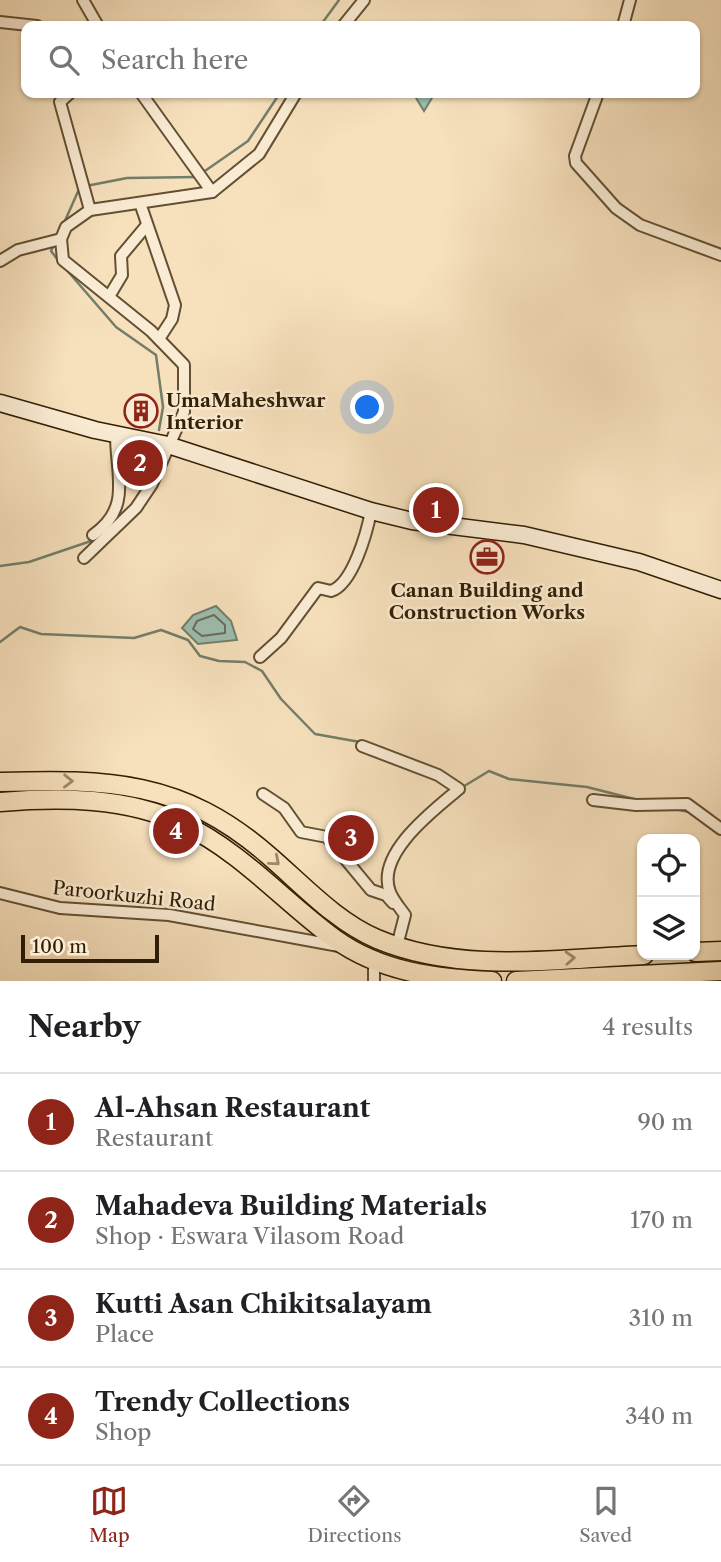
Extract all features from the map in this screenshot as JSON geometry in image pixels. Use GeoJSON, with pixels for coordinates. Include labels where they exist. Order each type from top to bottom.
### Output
{"type":"FeatureCollection","features":[{"type":"Feature","properties":{"kind":"main road"},"geometry":{"type":"LineString","coordinates":[[0,403],[116,435],[168,445],[371,511],[412,521],[524,535],[639,562],[721,590]]}},
{"type":"Feature","properties":{"kind":"main road"},"geometry":{"type":"LineString","coordinates":[[0,782],[118,783],[167,794],[235,828],[336,914],[359,930],[397,946],[454,959],[504,961],[637,955]]}},
{"type":"Feature","properties":{"kind":"main road"},"geometry":{"type":"LineString","coordinates":[[0,802],[65,800],[116,804],[182,823],[242,860],[348,947],[374,960],[436,978],[492,981]]}},
{"type":"Feature","properties":{"kind":"main road"},"geometry":{"type":"LineString","coordinates":[[700,952],[721,951]]}},
{"type":"Feature","properties":{"kind":"main road"},"geometry":{"type":"LineString","coordinates":[[516,981],[721,971]]}},
{"type":"Feature","properties":{"kind":"street"},"geometry":{"type":"LineString","coordinates":[[83,0],[95,21]]}},
{"type":"Feature","properties":{"kind":"street"},"geometry":{"type":"LineString","coordinates":[[347,21],[364,0]]}},
{"type":"Feature","properties":{"kind":"street"},"geometry":{"type":"LineString","coordinates":[[624,21],[630,0]]}},
{"type":"Feature","properties":{"kind":"street"},"geometry":{"type":"LineString","coordinates":[[0,22],[21,24]]}},
{"type":"Feature","properties":{"kind":"street"},"geometry":{"type":"LineString","coordinates":[[64,98],[60,102],[90,210]]}},
{"type":"Feature","properties":{"kind":"street"},"geometry":{"type":"LineString","coordinates":[[145,98],[212,192]]}},
{"type":"Feature","properties":{"kind":"street"},"geometry":{"type":"LineString","coordinates":[[84,558],[136,508],[152,484],[184,412],[184,365],[110,295],[63,260],[61,239],[66,227],[98,206],[140,203],[212,192],[259,154],[293,98]]}},
{"type":"Feature","properties":{"kind":"street"},"geometry":{"type":"LineString","coordinates":[[596,98],[575,156],[576,163],[616,208],[640,225],[721,255]]}},
{"type":"Feature","properties":{"kind":"street"},"geometry":{"type":"LineString","coordinates":[[140,203],[175,305],[173,319],[159,339]]}},
{"type":"Feature","properties":{"kind":"street"},"geometry":{"type":"LineString","coordinates":[[110,295],[122,275],[121,256],[147,225]]}},
{"type":"Feature","properties":{"kind":"street"},"geometry":{"type":"LineString","coordinates":[[0,261],[18,250],[61,239]]}},
{"type":"Feature","properties":{"kind":"street"},"geometry":{"type":"LineString","coordinates":[[93,536],[104,528],[121,500],[116,435]]}},
{"type":"Feature","properties":{"kind":"street"},"geometry":{"type":"LineString","coordinates":[[260,657],[281,638],[318,588],[331,591],[341,584],[364,541],[371,511]]}},
{"type":"Feature","properties":{"kind":"street"},"geometry":{"type":"LineString","coordinates":[[362,746],[438,775],[459,789],[400,841],[388,879],[390,892],[405,915],[397,946]]}},
{"type":"Feature","properties":{"kind":"street"},"geometry":{"type":"LineString","coordinates":[[263,794],[284,808],[301,832],[327,836],[372,890],[386,895],[405,915]]}},
{"type":"Feature","properties":{"kind":"street"},"geometry":{"type":"LineString","coordinates":[[593,800],[636,804],[687,804],[721,829]]}},
{"type":"Feature","properties":{"kind":"street","name":"Paroorkuzhi Road"},"geometry":{"type":"LineString","coordinates":[[0,894],[60,908],[169,915],[348,947]]}},
{"type":"Feature","properties":{"kind":"street"},"geometry":{"type":"LineString","coordinates":[[374,960],[374,981]]}},
{"type":"Feature","properties":{"kind":"water"},"geometry":{"type":"Polygon","coordinates":[[[416,98],[432,98],[424,111],[416,98]]]}},
{"type":"Feature","properties":{"kind":"water"},"geometry":{"type":"Polygon","coordinates":[[[216,606],[231,621],[237,640],[198,644],[182,628],[193,615],[216,606]]]}},
{"type":"Feature","properties":{"kind":"waterway"},"geometry":{"type":"LineString","coordinates":[[324,21],[339,0]]}},
{"type":"Feature","properties":{"kind":"waterway"},"geometry":{"type":"LineString","coordinates":[[202,173],[248,141],[277,98]]}},
{"type":"Feature","properties":{"kind":"waterway"},"geometry":{"type":"LineString","coordinates":[[86,186],[127,178],[197,177]]}},
{"type":"Feature","properties":{"kind":"waterway"},"geometry":{"type":"LineString","coordinates":[[64,223],[80,187]]}},
{"type":"Feature","properties":{"kind":"waterway"},"geometry":{"type":"LineString","coordinates":[[54,245],[51,251],[58,260]]}},
{"type":"Feature","properties":{"kind":"waterway"},"geometry":{"type":"LineString","coordinates":[[65,268],[116,327],[156,355],[163,407],[159,430]]}},
{"type":"Feature","properties":{"kind":"waterway"},"geometry":{"type":"LineString","coordinates":[[151,473],[156,448]]}},
{"type":"Feature","properties":{"kind":"waterway"},"geometry":{"type":"LineString","coordinates":[[0,566],[29,562],[94,540]]}},
{"type":"Feature","properties":{"kind":"waterway"},"geometry":{"type":"LineString","coordinates":[[0,642],[20,627],[41,634],[134,638],[161,630],[188,640],[200,656],[219,661],[245,662],[262,671],[281,699],[315,734],[360,742]]}},
{"type":"Feature","properties":{"kind":"waterway"},"geometry":{"type":"LineString","coordinates":[[380,747],[400,755]]}},
{"type":"Feature","properties":{"kind":"waterway"},"geometry":{"type":"LineString","coordinates":[[461,788],[489,771],[509,779],[587,787],[638,800]]}},
{"type":"Feature","properties":{"kind":"waterway"},"geometry":{"type":"LineString","coordinates":[[675,809],[689,812]]}},
{"type":"Feature","properties":{"kind":"place","name":"UmaMaheshwar Interior"},"geometry":{"type":"Point","coordinates":[141,411]}},
{"type":"Feature","properties":{"kind":"place","name":"Mahadeva Building Materials"},"geometry":{"type":"Point","coordinates":[140,463]}},
{"type":"Feature","properties":{"kind":"place","name":"Al-Ahsan Restaurant"},"geometry":{"type":"Point","coordinates":[436,510]}},
{"type":"Feature","properties":{"kind":"place","name":"Canan Building and Construction Works"},"geometry":{"type":"Point","coordinates":[487,557]}},
{"type":"Feature","properties":{"kind":"place","name":"Trendy Collections"},"geometry":{"type":"Point","coordinates":[176,831]}},
{"type":"Feature","properties":{"kind":"place","name":"Kutti Asan Chikitsalayam"},"geometry":{"type":"Point","coordinates":[351,838]}}]}
